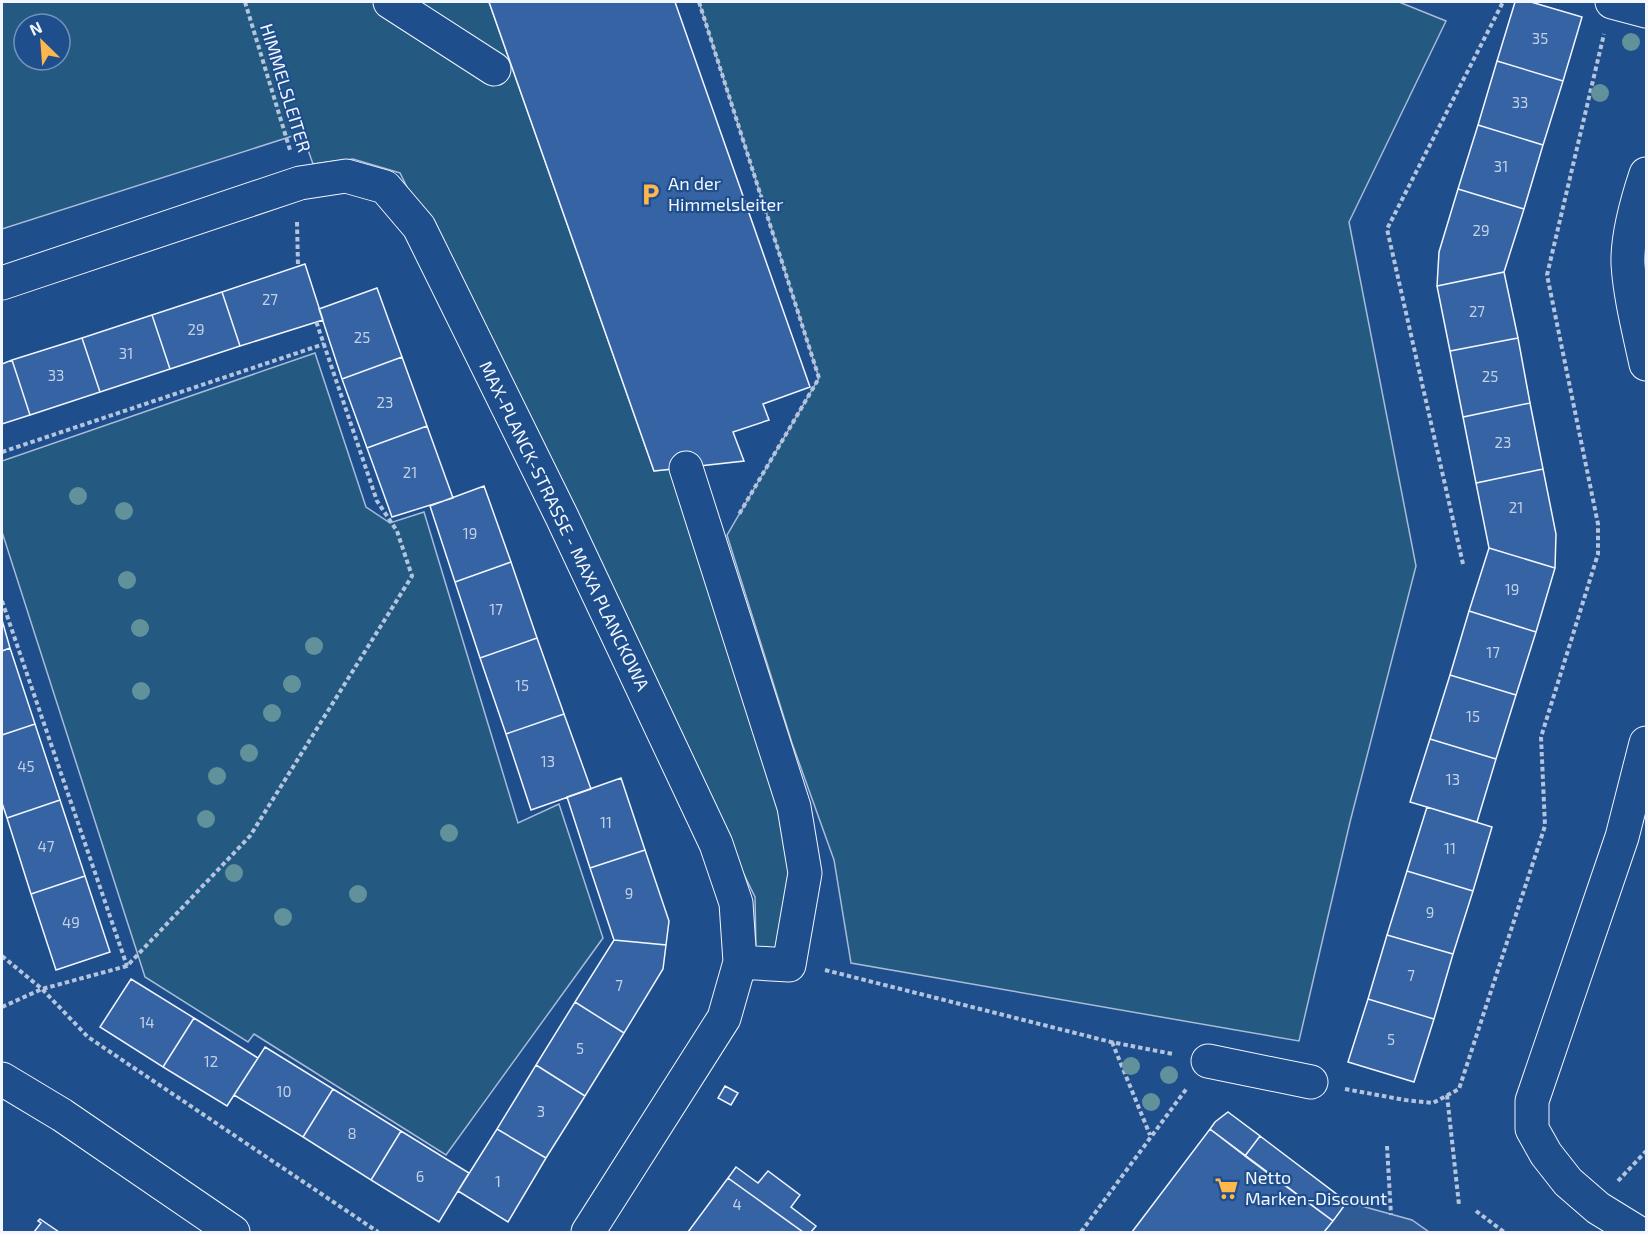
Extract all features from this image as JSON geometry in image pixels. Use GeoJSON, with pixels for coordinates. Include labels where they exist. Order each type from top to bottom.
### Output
{"type":"FeatureCollection","features":[{"type":"Feature","properties":{"kind":"street"},"geometry":{"type":"LineString","coordinates":[[390,2],[494,69]]}},
{"type":"Feature","properties":{"kind":"street"},"geometry":{"type":"LineString","coordinates":[[1609,13],[1647,11]]}},
{"type":"Feature","properties":{"kind":"street"},"geometry":{"type":"LineString","coordinates":[[1647,174],[1636,206],[1628,262],[1638,327],[1647,364]]}},
{"type":"Feature","properties":{"kind":"street","name":"MAX-PLANCK-STRASSE - MAXA PLANCKOWA"},"geometry":{"type":"LineString","coordinates":[[2,283],[300,183],[346,176],[385,187],[419,227],[562,517],[716,844],[736,903],[740,962],[724,1018],[588,1233]]}},
{"type":"Feature","properties":{"kind":"street"},"geometry":{"type":"LineString","coordinates":[[686,468],[794,807],[805,873],[789,965],[740,962]]}},
{"type":"Feature","properties":{"kind":"street"},"geometry":{"type":"LineString","coordinates":[[1637,1233],[1598,1208],[1568,1182],[1546,1154],[1532,1129],[1532,1101],[1622,837],[1647,743]]}},
{"type":"Feature","properties":{"kind":"street"},"geometry":{"type":"LineString","coordinates":[[1208,1061],[1311,1082]]}},
{"type":"Feature","properties":{"kind":"street"},"geometry":{"type":"LineString","coordinates":[[2,1079],[62,1115],[233,1233]]}},
{"type":"Feature","properties":{"kind":"path","name":"HIMMELSLEITER"},"geometry":{"type":"LineString","coordinates":[[245,2],[300,183]]}},
{"type":"Feature","properties":{"kind":"path"},"geometry":{"type":"LineString","coordinates":[[699,2],[819,378],[733,525]]}},
{"type":"Feature","properties":{"kind":"path"},"geometry":{"type":"LineString","coordinates":[[1463,564],[1387,229],[1503,2]]}},
{"type":"Feature","properties":{"kind":"path"},"geometry":{"type":"LineString","coordinates":[[1311,1082],[1424,1102],[1433,1102],[1459,1089],[1545,826],[1541,737],[1598,554],[1598,524],[1547,275],[1609,13]]}},
{"type":"Feature","properties":{"kind":"path"},"geometry":{"type":"LineString","coordinates":[[296,239],[298,266]]}},
{"type":"Feature","properties":{"kind":"path"},"geometry":{"type":"LineString","coordinates":[[2,1007],[42,989],[127,966],[250,836],[412,576],[397,531],[377,501],[316,321]]}},
{"type":"Feature","properties":{"kind":"path"},"geometry":{"type":"LineString","coordinates":[[2,452],[324,344]]}},
{"type":"Feature","properties":{"kind":"path"},"geometry":{"type":"LineString","coordinates":[[2,601],[127,966]]}},
{"type":"Feature","properties":{"kind":"path"},"geometry":{"type":"LineString","coordinates":[[2,956],[42,989],[88,1037],[378,1233]]}},
{"type":"Feature","properties":{"kind":"path"},"geometry":{"type":"LineString","coordinates":[[817,968],[1112,1042],[1208,1061],[1150,1136],[1081,1233]]}},
{"type":"Feature","properties":{"kind":"path"},"geometry":{"type":"LineString","coordinates":[[1112,1042],[1150,1136]]}},
{"type":"Feature","properties":{"kind":"path"},"geometry":{"type":"LineString","coordinates":[[1447,1095],[1460,1205]]}},
{"type":"Feature","properties":{"kind":"path"},"geometry":{"type":"LineString","coordinates":[[1387,1146],[1390,1215]]}},
{"type":"Feature","properties":{"kind":"path"},"geometry":{"type":"LineString","coordinates":[[1476,1211],[1504,1233]]}},
{"type":"Feature","properties":{"kind":"shaded area"},"geometry":{"type":"Polygon","coordinates":[[[2,2],[489,2],[654,471],[686,468],[783,810],[794,874],[783,952],[756,949],[755,897],[400,173],[353,159],[313,164],[302,133],[2,229],[2,2]]]}},
{"type":"Feature","properties":{"kind":"shaded area"},"geometry":{"type":"Polygon","coordinates":[[[699,2],[1399,2],[1446,21],[1349,222],[1416,566],[1350,822],[1299,1041],[851,963],[834,860],[792,743],[727,535],[819,378],[699,2]]]}},
{"type":"Feature","properties":{"kind":"shaded area"},"geometry":{"type":"Polygon","coordinates":[[[315,353],[366,507],[390,523],[424,512],[518,823],[559,804],[603,938],[446,1155],[254,1034],[248,1042],[145,977],[2,532],[2,461],[315,353]]]}},
{"type":"Feature","properties":{"kind":"shaded area"},"geometry":{"type":"Polygon","coordinates":[[[1347,1202],[1412,1220],[1429,1232],[1324,1232],[1347,1202]]]}},
{"type":"Feature","properties":{"kind":"building","name":"An der Himmelsleiter"},"geometry":{"type":"Polygon","coordinates":[[[489,2],[675,2],[810,387],[763,404],[769,420],[733,432],[744,461],[654,471],[489,2]]]}},
{"type":"Feature","properties":{"kind":"building"},"geometry":{"type":"Polygon","coordinates":[[[1515,2],[1531,2],[1582,17],[1563,81],[1497,61],[1515,2]]]}},
{"type":"Feature","properties":{"kind":"building"},"geometry":{"type":"Polygon","coordinates":[[[1497,61],[1563,81],[1543,145],[1478,125],[1497,61]]]}},
{"type":"Feature","properties":{"kind":"building"},"geometry":{"type":"Polygon","coordinates":[[[1478,125],[1543,145],[1524,209],[1458,189],[1478,125]]]}},
{"type":"Feature","properties":{"kind":"building"},"geometry":{"type":"Polygon","coordinates":[[[1458,189],[1524,209],[1504,272],[1437,286],[1439,252],[1458,189]]]}},
{"type":"Feature","properties":{"kind":"building"},"geometry":{"type":"Polygon","coordinates":[[[305,264],[323,320],[240,346],[222,292],[305,264]]]}},
{"type":"Feature","properties":{"kind":"building"},"geometry":{"type":"Polygon","coordinates":[[[1504,272],[1518,338],[1450,351],[1437,286],[1504,272]]]}},
{"type":"Feature","properties":{"kind":"building"},"geometry":{"type":"Polygon","coordinates":[[[377,288],[402,357],[342,379],[319,309],[377,288]]]}},
{"type":"Feature","properties":{"kind":"building"},"geometry":{"type":"Polygon","coordinates":[[[222,292],[240,346],[170,369],[152,315],[222,292]]]}},
{"type":"Feature","properties":{"kind":"building"},"geometry":{"type":"Polygon","coordinates":[[[152,315],[170,369],[100,392],[82,338],[152,315]]]}},
{"type":"Feature","properties":{"kind":"building"},"geometry":{"type":"Polygon","coordinates":[[[82,338],[100,392],[30,415],[12,360],[82,338]]]}},
{"type":"Feature","properties":{"kind":"building"},"geometry":{"type":"Polygon","coordinates":[[[1518,338],[1530,403],[1463,417],[1450,351],[1518,338]]]}},
{"type":"Feature","properties":{"kind":"building"},"geometry":{"type":"Polygon","coordinates":[[[402,357],[427,426],[367,448],[342,379],[402,357]]]}},
{"type":"Feature","properties":{"kind":"building"},"geometry":{"type":"Polygon","coordinates":[[[12,360],[30,415],[2,424],[2,364],[12,360]]]}},
{"type":"Feature","properties":{"kind":"building"},"geometry":{"type":"Polygon","coordinates":[[[1530,403],[1543,469],[1476,483],[1463,417],[1530,403]]]}},
{"type":"Feature","properties":{"kind":"building"},"geometry":{"type":"Polygon","coordinates":[[[427,426],[453,498],[392,517],[367,448],[427,426]]]}},
{"type":"Feature","properties":{"kind":"building"},"geometry":{"type":"Polygon","coordinates":[[[1543,469],[1556,534],[1555,568],[1489,548],[1476,483],[1543,469]]]}},
{"type":"Feature","properties":{"kind":"building"},"geometry":{"type":"Polygon","coordinates":[[[484,486],[511,562],[455,582],[430,506],[484,486]]]}},
{"type":"Feature","properties":{"kind":"building"},"geometry":{"type":"Polygon","coordinates":[[[1489,548],[1555,568],[1536,632],[1469,611],[1489,548]]]}},
{"type":"Feature","properties":{"kind":"building"},"geometry":{"type":"Polygon","coordinates":[[[511,562],[537,638],[480,658],[455,582],[511,562]]]}},
{"type":"Feature","properties":{"kind":"building"},"geometry":{"type":"Polygon","coordinates":[[[1469,611],[1536,632],[1516,695],[1450,675],[1469,611]]]}},
{"type":"Feature","properties":{"kind":"building"},"geometry":{"type":"Polygon","coordinates":[[[2,620],[10,648],[2,651],[2,620]]]}},
{"type":"Feature","properties":{"kind":"building"},"geometry":{"type":"Polygon","coordinates":[[[537,638],[564,714],[506,734],[480,658],[537,638]]]}},
{"type":"Feature","properties":{"kind":"building"},"geometry":{"type":"Polygon","coordinates":[[[10,648],[35,724],[2,735],[2,651],[10,648]]]}},
{"type":"Feature","properties":{"kind":"building"},"geometry":{"type":"Polygon","coordinates":[[[1450,675],[1516,695],[1496,759],[1430,739],[1450,675]]]}},
{"type":"Feature","properties":{"kind":"building"},"geometry":{"type":"Polygon","coordinates":[[[564,714],[591,789],[531,810],[506,734],[564,714]]]}},
{"type":"Feature","properties":{"kind":"building"},"geometry":{"type":"Polygon","coordinates":[[[35,724],[60,800],[7,818],[2,803],[2,735],[35,724]]]}},
{"type":"Feature","properties":{"kind":"building"},"geometry":{"type":"Polygon","coordinates":[[[1430,739],[1496,759],[1477,822],[1410,802],[1430,739]]]}},
{"type":"Feature","properties":{"kind":"building"},"geometry":{"type":"Polygon","coordinates":[[[621,778],[645,850],[590,868],[567,797],[621,778]]]}},
{"type":"Feature","properties":{"kind":"building"},"geometry":{"type":"Polygon","coordinates":[[[60,800],[85,876],[31,894],[7,818],[60,800]]]}},
{"type":"Feature","properties":{"kind":"building"},"geometry":{"type":"Polygon","coordinates":[[[1427,807],[1492,827],[1473,891],[1407,871],[1427,807]]]}},
{"type":"Feature","properties":{"kind":"building"},"geometry":{"type":"Polygon","coordinates":[[[645,850],[669,921],[666,945],[614,940],[590,868],[645,850]]]}},
{"type":"Feature","properties":{"kind":"building"},"geometry":{"type":"Polygon","coordinates":[[[1407,871],[1473,891],[1453,954],[1387,935],[1407,871]]]}},
{"type":"Feature","properties":{"kind":"building"},"geometry":{"type":"Polygon","coordinates":[[[85,876],[110,952],[56,970],[31,894],[85,876]]]}},
{"type":"Feature","properties":{"kind":"building"},"geometry":{"type":"Polygon","coordinates":[[[1387,935],[1453,954],[1434,1019],[1368,999],[1387,935]]]}},
{"type":"Feature","properties":{"kind":"building"},"geometry":{"type":"Polygon","coordinates":[[[614,940],[666,945],[663,969],[624,1033],[575,1002],[614,940]]]}},
{"type":"Feature","properties":{"kind":"building"},"geometry":{"type":"Polygon","coordinates":[[[131,979],[194,1018],[163,1067],[100,1027],[131,979]]]}},
{"type":"Feature","properties":{"kind":"building"},"geometry":{"type":"Polygon","coordinates":[[[1368,999],[1434,1019],[1414,1082],[1348,1062],[1368,999]]]}},
{"type":"Feature","properties":{"kind":"building"},"geometry":{"type":"Polygon","coordinates":[[[575,1002],[624,1033],[585,1096],[536,1065],[575,1002]]]}},
{"type":"Feature","properties":{"kind":"building"},"geometry":{"type":"Polygon","coordinates":[[[194,1018],[258,1058],[227,1106],[163,1067],[194,1018]]]}},
{"type":"Feature","properties":{"kind":"building"},"geometry":{"type":"Polygon","coordinates":[[[265,1047],[333,1089],[303,1137],[234,1095],[265,1047]]]}},
{"type":"Feature","properties":{"kind":"building"},"geometry":{"type":"Polygon","coordinates":[[[536,1065],[585,1096],[546,1158],[497,1129],[536,1065]]]}},
{"type":"Feature","properties":{"kind":"building"},"geometry":{"type":"Polygon","coordinates":[[[725,1086],[738,1093],[731,1105],[718,1098],[725,1086]]]}},
{"type":"Feature","properties":{"kind":"building"},"geometry":{"type":"Polygon","coordinates":[[[333,1089],[401,1131],[371,1180],[303,1137],[333,1089]]]}},
{"type":"Feature","properties":{"kind":"building"},"geometry":{"type":"Polygon","coordinates":[[[1228,1112],[1260,1136],[1245,1156],[1210,1129],[1228,1112]]]}},
{"type":"Feature","properties":{"kind":"building"},"geometry":{"type":"Polygon","coordinates":[[[497,1129],[546,1158],[508,1222],[458,1191],[497,1129]]]}},
{"type":"Feature","properties":{"kind":"building","name":"Netto Marken-Discount"},"geometry":{"type":"Polygon","coordinates":[[[1210,1129],[1333,1221],[1324,1232],[1132,1232],[1210,1129]]]}},
{"type":"Feature","properties":{"kind":"building"},"geometry":{"type":"Polygon","coordinates":[[[401,1131],[469,1173],[439,1222],[371,1180],[401,1131]]]}},
{"type":"Feature","properties":{"kind":"building"},"geometry":{"type":"Polygon","coordinates":[[[1260,1136],[1347,1202],[1333,1221],[1245,1156],[1260,1136]]]}},
{"type":"Feature","properties":{"kind":"building"},"geometry":{"type":"Polygon","coordinates":[[[736,1167],[758,1183],[768,1171],[800,1195],[791,1207],[816,1226],[811,1232],[803,1232],[728,1178],[736,1167]]]}},
{"type":"Feature","properties":{"kind":"building"},"geometry":{"type":"Polygon","coordinates":[[[728,1178],[803,1232],[688,1232],[728,1178]]]}},
{"type":"Feature","properties":{"kind":"building"},"geometry":{"type":"Polygon","coordinates":[[[40,1219],[59,1232],[34,1232],[41,1223],[38,1221],[40,1219]]]}},
{"type":"Feature","properties":{"kind":"place","name":"An der Himmelsleiter"},"geometry":{"type":"Point","coordinates":[650,194]}},
{"type":"Feature","properties":{"kind":"place","name":"Netto Marken-Discount"},"geometry":{"type":"Point","coordinates":[1227,1188]}}]}
